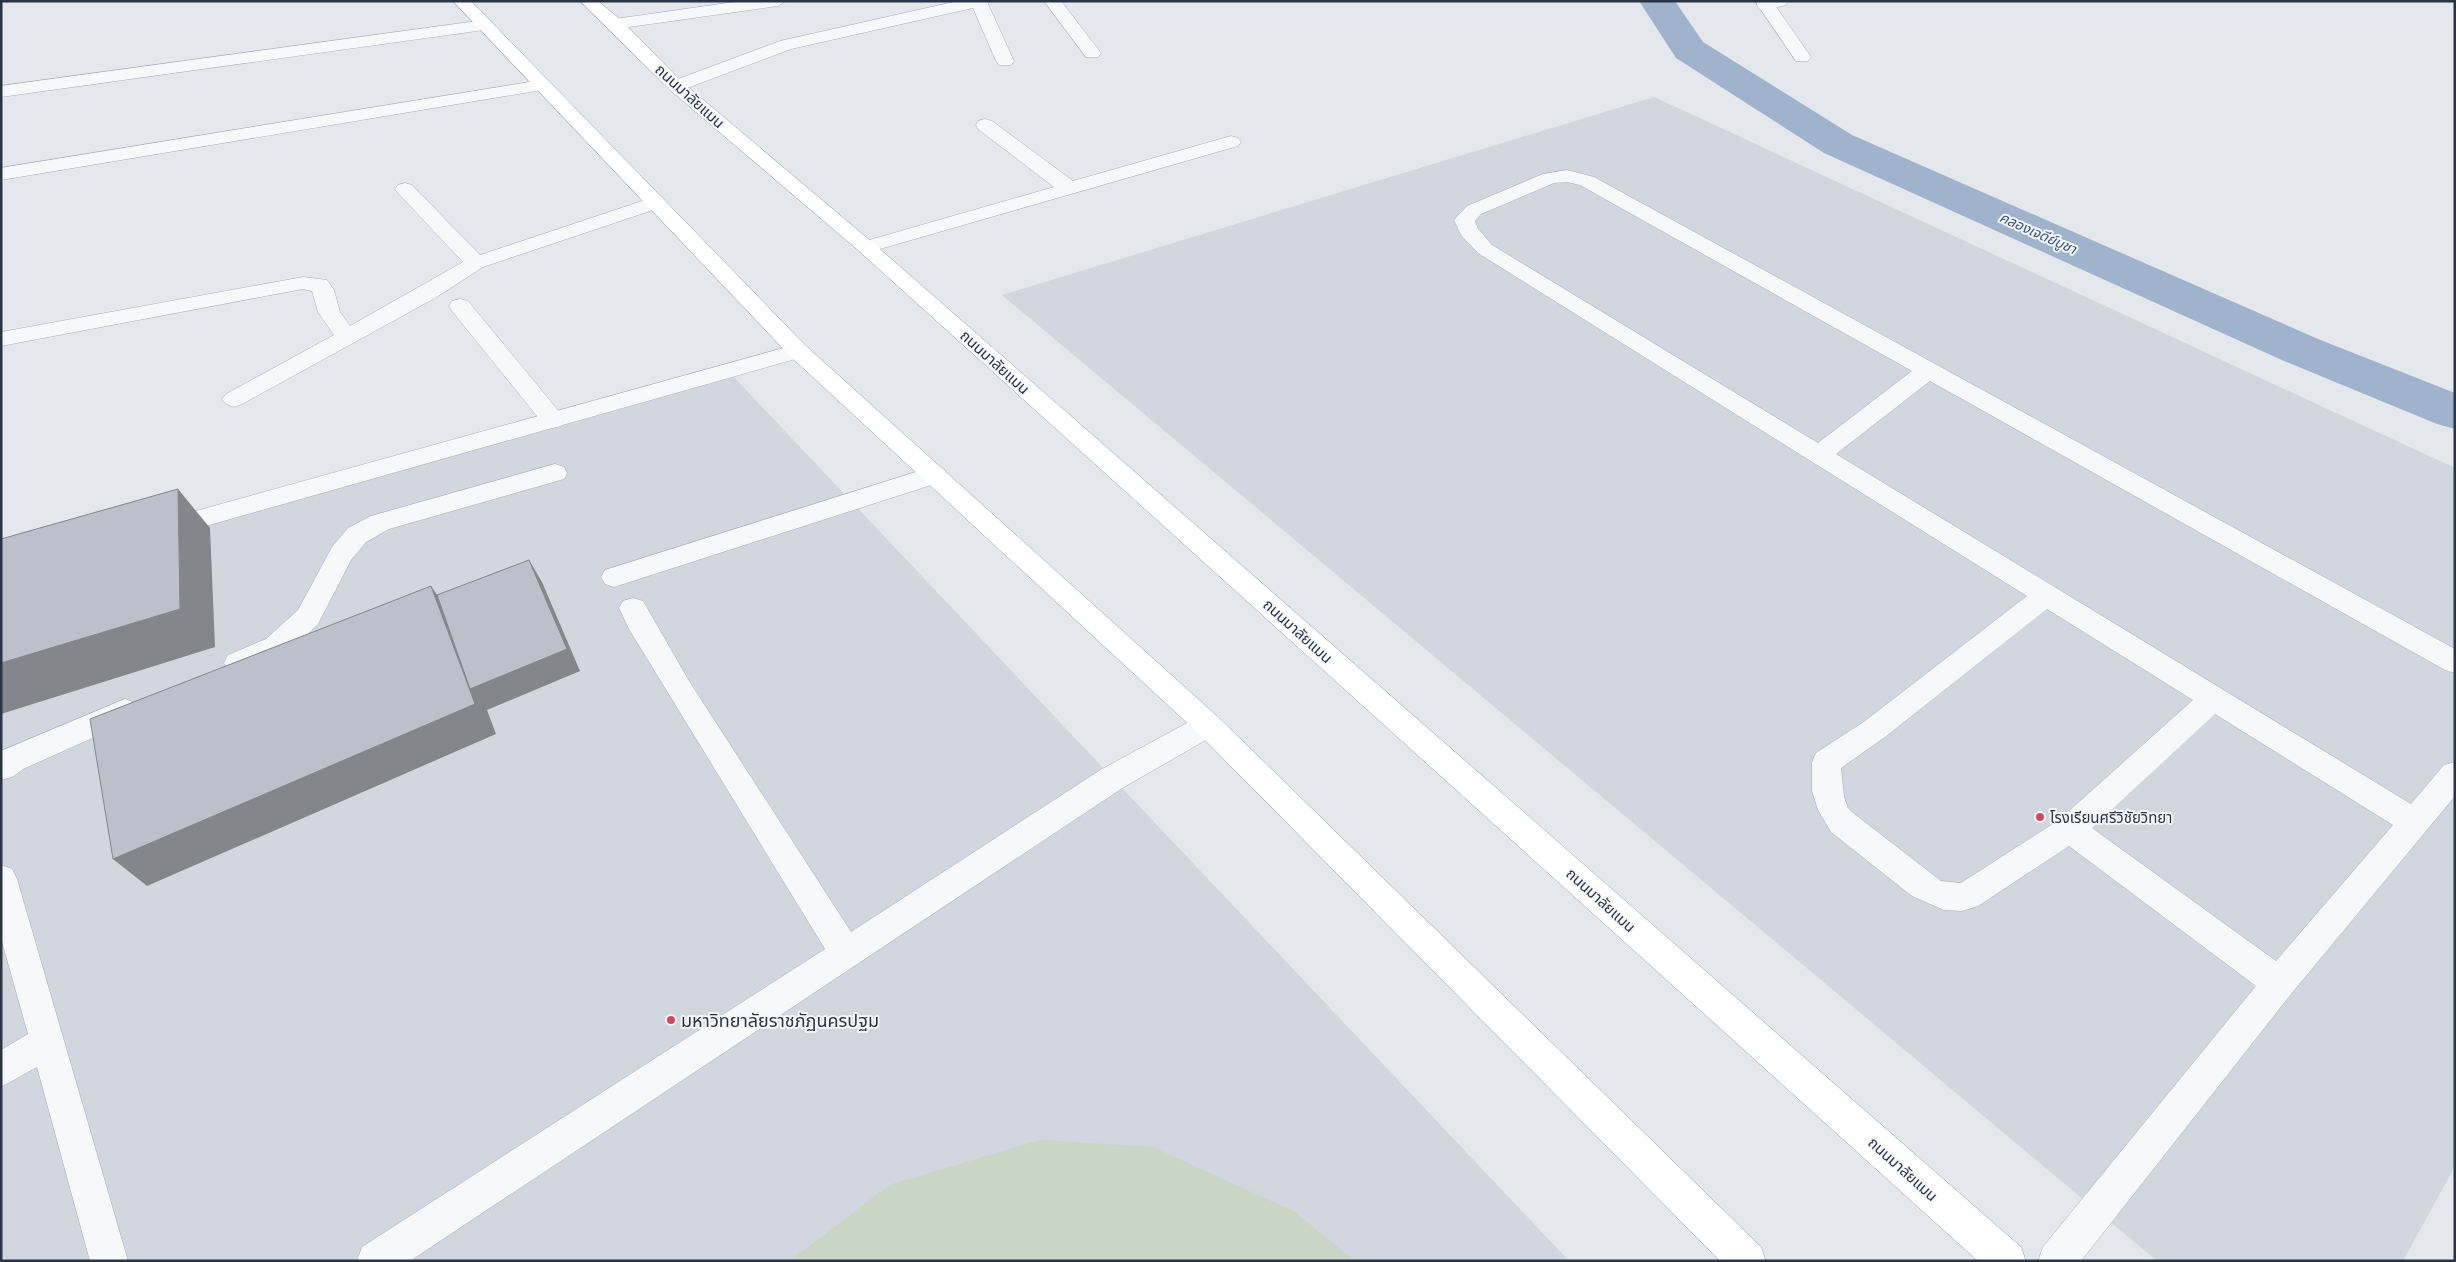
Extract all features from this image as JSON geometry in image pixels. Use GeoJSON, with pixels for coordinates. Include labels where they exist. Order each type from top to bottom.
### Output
{"type":"FeatureCollection","features":[{"type":"Feature","properties":{"kind":"highway"},"geometry":{"type":"LineString","coordinates":[[461,1],[798,352],[1208,725],[1746,1261]]}},
{"type":"Feature","properties":{"kind":"highway","name":"ถนนมาลัยแมน"},"geometry":{"type":"LineString","coordinates":[[588,1],[615,24],[676,86],[866,247],[2007,1261]]}},
{"type":"Feature","properties":{"kind":"street"},"geometry":{"type":"LineString","coordinates":[[615,24],[778,1]]}},
{"type":"Feature","properties":{"kind":"street"},"geometry":{"type":"LineString","coordinates":[[1052,1],[1092,53]]}},
{"type":"Feature","properties":{"kind":"street"},"geometry":{"type":"LineString","coordinates":[[676,86],[786,45],[980,2],[1005,61]]}},
{"type":"Feature","properties":{"kind":"street"},"geometry":{"type":"LineString","coordinates":[[1769,2],[1802,57]]}},
{"type":"Feature","properties":{"kind":"street"},"geometry":{"type":"LineString","coordinates":[[1,92],[485,25]]}},
{"type":"Feature","properties":{"kind":"street"},"geometry":{"type":"LineString","coordinates":[[1,174],[542,85]]}},
{"type":"Feature","properties":{"kind":"street"},"geometry":{"type":"LineString","coordinates":[[984,125],[1069,188]]}},
{"type":"Feature","properties":{"kind":"street"},"geometry":{"type":"LineString","coordinates":[[866,247],[1231,142]]}},
{"type":"Feature","properties":{"kind":"street"},"geometry":{"type":"LineString","coordinates":[[2415,823],[1485,249],[1468,231],[1464,220],[1474,210],[1550,178],[1567,176],[1587,181],[2455,662]]}},
{"type":"Feature","properties":{"kind":"street"},"geometry":{"type":"LineString","coordinates":[[405,190],[476,264]]}},
{"type":"Feature","properties":{"kind":"street"},"geometry":{"type":"LineString","coordinates":[[234,399],[476,264],[655,203]]}},
{"type":"Feature","properties":{"kind":"street"},"geometry":{"type":"LineString","coordinates":[[1,339],[303,283],[319,285],[323,290],[329,312],[346,336]]}},
{"type":"Feature","properties":{"kind":"street"},"geometry":{"type":"LineString","coordinates":[[460,306],[552,420]]}},
{"type":"Feature","properties":{"kind":"street"},"geometry":{"type":"LineString","coordinates":[[144,534],[798,352]]}},
{"type":"Feature","properties":{"kind":"street"},"geometry":{"type":"LineString","coordinates":[[1818,455],[1929,370]]}},
{"type":"Feature","properties":{"kind":"street"},"geometry":{"type":"LineString","coordinates":[[213,674],[276,646],[308,617],[341,554],[357,535],[380,522],[555,473]]}},
{"type":"Feature","properties":{"kind":"street"},"geometry":{"type":"LineString","coordinates":[[614,577],[935,475]]}},
{"type":"Feature","properties":{"kind":"street"},"geometry":{"type":"LineString","coordinates":[[2046,596],[1876,729],[1827,762],[1825,784],[1828,800],[1839,820],[1930,890],[1955,899],[1967,896],[2070,830],[2213,699]]}},
{"type":"Feature","properties":{"kind":"street"},"geometry":{"type":"LineString","coordinates":[[633,608],[639,622],[679,688],[846,953]]}},
{"type":"Feature","properties":{"kind":"street"},"geometry":{"type":"LineString","coordinates":[[1,768],[12,760],[149,701]]}},
{"type":"Feature","properties":{"kind":"street"},"geometry":{"type":"LineString","coordinates":[[376,1261],[1113,778],[1208,725]]}},
{"type":"Feature","properties":{"kind":"street"},"geometry":{"type":"LineString","coordinates":[[2057,1261],[2279,983],[2455,774]]}},
{"type":"Feature","properties":{"kind":"street"},"geometry":{"type":"LineString","coordinates":[[2070,830],[2279,983]]}},
{"type":"Feature","properties":{"kind":"street"},"geometry":{"type":"LineString","coordinates":[[1,879],[109,1261]]}},
{"type":"Feature","properties":{"kind":"street"},"geometry":{"type":"LineString","coordinates":[[1,1070],[48,1041]]}},
{"type":"Feature","properties":{"kind":"shaded area","name":"โรงเรียนศรีวิชัยวิทยา"},"geometry":{"type":"Polygon","coordinates":[[[1654,97],[2455,468],[2455,1166],[2403,1261],[2157,1261],[1002,295],[1654,97]]]}},
{"type":"Feature","properties":{"kind":"shaded area","name":"มหาวิทยาลัยราชภัฏนครปฐม"},"geometry":{"type":"Polygon","coordinates":[[[730,373],[1569,1261],[1,1261],[1,580],[730,373]]]}},
{"type":"Feature","properties":{"kind":"green space"},"geometry":{"type":"Polygon","coordinates":[[[1040,1140],[1153,1147],[1295,1212],[1355,1261],[790,1261],[889,1185],[1040,1140]]]}},
{"type":"Feature","properties":{"kind":"building"},"geometry":{"type":"Polygon","coordinates":[[[178,489],[180,609],[1,663],[1,539],[178,489]]]}},
{"type":"Feature","properties":{"kind":"building"},"geometry":{"type":"Polygon","coordinates":[[[529,560],[567,649],[470,689],[437,595],[529,560]]]}},
{"type":"Feature","properties":{"kind":"building"},"geometry":{"type":"Polygon","coordinates":[[[431,586],[475,704],[113,859],[90,719],[431,586]]]}},
{"type":"Feature","properties":{"kind":"waterway","name":"คลองเจดีย์บูชา"},"geometry":{"type":"LineString","coordinates":[[1657,1],[1689,50],[1838,144],[2301,350],[2455,412]]}},
{"type":"Feature","properties":{"kind":"place","name":"โรงเรียนศรีวิชัยวิทยา"},"geometry":{"type":"Point","coordinates":[2040,817]}},
{"type":"Feature","properties":{"kind":"place","name":"มหาวิทยาลัยราชภัฏนครปฐม"},"geometry":{"type":"Point","coordinates":[671,1020]}}]}
